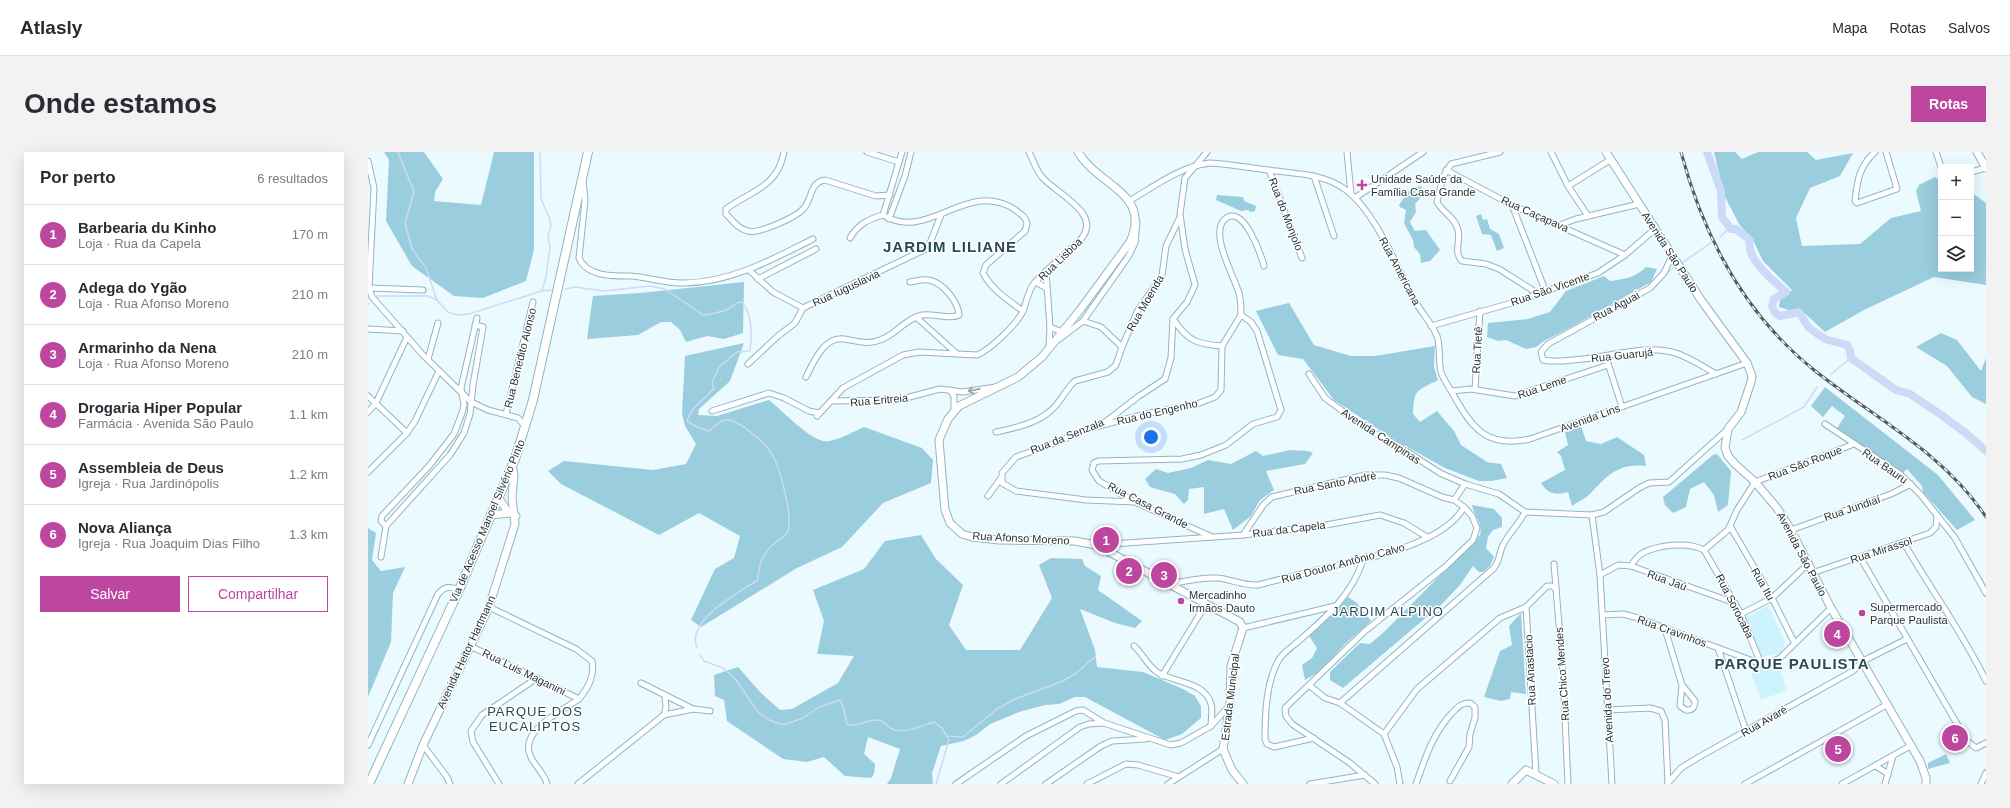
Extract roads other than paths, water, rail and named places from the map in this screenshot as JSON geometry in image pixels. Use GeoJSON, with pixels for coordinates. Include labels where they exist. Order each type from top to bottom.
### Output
{"type":"FeatureCollection","features":[{"type":"Feature","properties":{"kind":"main road","name":"Via de Acesso Manoel Silvério Pinto"},"geometry":{"type":"LineString","coordinates":[[370,784],[459,590],[512,465],[535,393],[588,152]]}},
{"type":"Feature","properties":{"kind":"main road"},"geometry":{"type":"LineString","coordinates":[[1078,152],[1095,172],[1130,201]]}},
{"type":"Feature","properties":{"kind":"main road","name":"Avenida São Paulo"},"geometry":{"type":"LineString","coordinates":[[1606,152],[1708,311],[1747,363],[1752,376],[1751,382],[1741,412],[1728,429],[1725,448],[1728,456],[1755,482],[1777,508],[1791,530],[1831,608],[1912,745],[1920,761],[1926,778],[1926,784]]}},
{"type":"Feature","properties":{"kind":"main road"},"geometry":{"type":"LineString","coordinates":[[1977,152],[1986,168]]}},
{"type":"Feature","properties":{"kind":"main road","name":"Rua Afonso Moreno"},"geometry":{"type":"LineString","coordinates":[[1130,201],[1137,221],[1130,242],[1062,332],[1026,372],[1000,387],[972,398],[954,411],[943,428],[939,440],[945,510],[950,523],[955,529],[962,534],[972,537],[1022,541],[1075,541],[1096,545],[1240,622],[1243,628]]}},
{"type":"Feature","properties":{"kind":"main road","name":"Avenida Heitor Hartmann"},"geometry":{"type":"LineString","coordinates":[[408,784],[423,745],[489,607],[515,524],[513,515],[514,475],[512,465]]}},
{"type":"Feature","properties":{"kind":"main road"},"geometry":{"type":"LineString","coordinates":[[498,497],[513,515]]}},
{"type":"Feature","properties":{"kind":"main road"},"geometry":{"type":"LineString","coordinates":[[491,515],[513,515]]}},
{"type":"Feature","properties":{"kind":"main road","name":"Estrada Municipal"},"geometry":{"type":"LineString","coordinates":[[1243,628],[1231,666],[1230,705],[1223,749],[1232,770],[1243,784]]}},
{"type":"Feature","properties":{"kind":"main road"},"geometry":{"type":"LineString","coordinates":[[1512,784],[1524,772],[1529,770],[1554,784]]}},
{"type":"Feature","properties":{"kind":"street"},"geometry":{"type":"LineString","coordinates":[[784,152],[779,170],[773,178],[725,210],[726,214],[737,225],[747,231],[753,232],[789,218],[806,207],[814,187],[821,180],[842,184],[876,196],[890,195]]}},
{"type":"Feature","properties":{"kind":"street"},"geometry":{"type":"LineString","coordinates":[[866,152],[899,162]]}},
{"type":"Feature","properties":{"kind":"street"},"geometry":{"type":"LineString","coordinates":[[850,238],[862,224],[883,215],[902,152]]}},
{"type":"Feature","properties":{"kind":"street"},"geometry":{"type":"LineString","coordinates":[[889,219],[905,176],[911,152]]}},
{"type":"Feature","properties":{"kind":"street","name":"Rua Lisboa"},"geometry":{"type":"LineString","coordinates":[[712,411],[770,394],[784,398],[818,415],[843,388],[903,356],[918,352],[956,353],[977,356],[984,353],[1023,312],[1032,287],[1036,282],[1046,271],[1081,240],[1084,235],[1086,223],[1082,211],[1041,176],[1030,152]]}},
{"type":"Feature","properties":{"kind":"street"},"geometry":{"type":"LineString","coordinates":[[1207,152],[1195,165],[1184,182],[1180,214],[1186,249],[1195,285],[1187,302],[1173,319],[1183,334],[1191,340],[1201,344],[1222,346],[1241,315],[1239,294],[1221,243],[1220,228],[1226,219],[1229,217],[1238,218],[1249,230],[1261,253],[1264,266]]}},
{"type":"Feature","properties":{"kind":"street"},"geometry":{"type":"LineString","coordinates":[[1347,152],[1353,196]]}},
{"type":"Feature","properties":{"kind":"street"},"geometry":{"type":"LineString","coordinates":[[1353,196],[1423,152]]}},
{"type":"Feature","properties":{"kind":"street"},"geometry":{"type":"LineString","coordinates":[[1500,152],[1494,152],[1484,156],[1456,162],[1446,170],[1439,187],[1436,202],[1456,226],[1458,233],[1458,253],[1459,258],[1462,261],[1486,264],[1498,269],[1538,293]]}},
{"type":"Feature","properties":{"kind":"street"},"geometry":{"type":"LineString","coordinates":[[1551,152],[1568,186],[1588,216]]}},
{"type":"Feature","properties":{"kind":"street"},"geometry":{"type":"LineString","coordinates":[[1875,152],[1866,161],[1860,171],[1855,201],[1857,203],[1897,190],[1886,152]]}},
{"type":"Feature","properties":{"kind":"street"},"geometry":{"type":"LineString","coordinates":[[1936,152],[1940,164]]}},
{"type":"Feature","properties":{"kind":"street"},"geometry":{"type":"LineString","coordinates":[[1568,186],[1610,160]]}},
{"type":"Feature","properties":{"kind":"street"},"geometry":{"type":"LineString","coordinates":[[368,161],[374,188],[368,288],[377,304],[439,371],[471,402],[488,410],[518,418],[525,426]]}},
{"type":"Feature","properties":{"kind":"street"},"geometry":{"type":"LineString","coordinates":[[1130,201],[1195,165],[1220,164],[1314,176],[1334,183],[1353,196]]}},
{"type":"Feature","properties":{"kind":"street"},"geometry":{"type":"LineString","coordinates":[[1974,171],[1986,168]]}},
{"type":"Feature","properties":{"kind":"street","name":"Rua do Monjolo"},"geometry":{"type":"LineString","coordinates":[[1269,170],[1302,258]]}},
{"type":"Feature","properties":{"kind":"street","name":"Rua Caçapava"},"geometry":{"type":"LineString","coordinates":[[1446,170],[1512,205],[1625,255]]}},
{"type":"Feature","properties":{"kind":"street"},"geometry":{"type":"LineString","coordinates":[[1314,176],[1334,236]]}},
{"type":"Feature","properties":{"kind":"street"},"geometry":{"type":"LineString","coordinates":[[582,178],[585,200],[579,253],[581,262],[587,268],[606,275],[643,277],[684,283],[720,279],[749,270],[813,240]]}},
{"type":"Feature","properties":{"kind":"street","name":"Rua Americana"},"geometry":{"type":"LineString","coordinates":[[1353,196],[1377,227],[1420,309],[1431,326],[1438,342],[1439,360],[1443,379],[1452,391]]}},
{"type":"Feature","properties":{"kind":"street"},"geometry":{"type":"LineString","coordinates":[[883,215],[889,219],[906,223],[941,215],[964,204],[994,200],[1006,205],[1026,218],[1027,226],[1025,231],[986,265],[983,273],[988,282],[998,292],[1023,312]]}},
{"type":"Feature","properties":{"kind":"street"},"geometry":{"type":"LineString","coordinates":[[1560,225],[1588,216],[1639,204]]}},
{"type":"Feature","properties":{"kind":"street"},"geometry":{"type":"LineString","coordinates":[[1512,205],[1546,290]]}},
{"type":"Feature","properties":{"kind":"street","name":"Rua Moenda"},"geometry":{"type":"LineString","coordinates":[[996,432],[1029,423],[1050,412],[1075,381],[1108,372],[1116,365],[1122,346],[1143,302],[1162,276],[1166,246],[1180,214]]}},
{"type":"Feature","properties":{"kind":"street","name":"Rua Iuguslavia"},"geometry":{"type":"LineString","coordinates":[[748,364],[778,336],[795,323],[803,308],[926,249],[930,244],[941,215]]}},
{"type":"Feature","properties":{"kind":"street","name":"Rua Afonso Moreno"},"geometry":{"type":"LineString","coordinates":[[1050,346],[1083,321],[1131,253],[1138,232],[1137,221]]}},
{"type":"Feature","properties":{"kind":"street","name":"Rua São Vicente"},"geometry":{"type":"LineString","coordinates":[[1431,326],[1515,302],[1598,273],[1625,255],[1656,229]]}},
{"type":"Feature","properties":{"kind":"street"},"geometry":{"type":"LineString","coordinates":[[758,279],[816,249]]}},
{"type":"Feature","properties":{"kind":"street","name":"Rua Aguai"},"geometry":{"type":"LineString","coordinates":[[1548,344],[1650,288],[1664,273],[1672,256]]}},
{"type":"Feature","properties":{"kind":"street"},"geometry":{"type":"LineString","coordinates":[[749,270],[773,292],[803,308]]}},
{"type":"Feature","properties":{"kind":"street"},"geometry":{"type":"LineString","coordinates":[[1046,271],[1050,346]]}},
{"type":"Feature","properties":{"kind":"street"},"geometry":{"type":"LineString","coordinates":[[806,377],[826,344],[839,339],[862,343],[878,341],[886,337],[904,323],[916,317],[936,314],[956,316],[959,314],[952,298],[936,284],[928,280],[910,282]]}},
{"type":"Feature","properties":{"kind":"street"},"geometry":{"type":"LineString","coordinates":[[1036,282],[1046,288]]}},
{"type":"Feature","properties":{"kind":"street"},"geometry":{"type":"LineString","coordinates":[[368,288],[423,290]]}},
{"type":"Feature","properties":{"kind":"street","name":"Rua Benedito Alonso"},"geometry":{"type":"LineString","coordinates":[[506,414],[533,302]]}},
{"type":"Feature","properties":{"kind":"street","name":"Rua Tietê"},"geometry":{"type":"LineString","coordinates":[[1475,390],[1480,311]]}},
{"type":"Feature","properties":{"kind":"street","name":"Rua Casa Grande"},"geometry":{"type":"LineString","coordinates":[[1212,536],[1135,502],[1099,481],[1092,470],[1094,463],[1124,460],[1182,459],[1201,456],[1226,445],[1253,424],[1275,418],[1280,413],[1280,403],[1257,331],[1251,322],[1241,315]]}},
{"type":"Feature","properties":{"kind":"street"},"geometry":{"type":"LineString","coordinates":[[916,317],[956,353]]}},
{"type":"Feature","properties":{"kind":"street"},"geometry":{"type":"LineString","coordinates":[[386,526],[381,521],[382,516],[446,446],[454,434],[462,413],[463,395],[461,388],[476,318]]}},
{"type":"Feature","properties":{"kind":"street","name":"Rua da Senzala"},"geometry":{"type":"LineString","coordinates":[[988,496],[1001,478],[1002,473],[1016,457],[1104,424],[1121,409],[1165,379],[1171,358],[1173,319]]}},
{"type":"Feature","properties":{"kind":"street"},"geometry":{"type":"LineString","coordinates":[[1083,321],[1101,327],[1122,346]]}},
{"type":"Feature","properties":{"kind":"street"},"geometry":{"type":"LineString","coordinates":[[428,359],[438,323]]}},
{"type":"Feature","properties":{"kind":"street"},"geometry":{"type":"LineString","coordinates":[[381,557],[386,526],[453,451],[462,437],[470,414],[483,327],[475,325]]}},
{"type":"Feature","properties":{"kind":"street"},"geometry":{"type":"LineString","coordinates":[[1050,327],[1062,332]]}},
{"type":"Feature","properties":{"kind":"street"},"geometry":{"type":"LineString","coordinates":[[368,329],[403,332]]}},
{"type":"Feature","properties":{"kind":"street"},"geometry":{"type":"LineString","coordinates":[[368,412],[376,403],[407,337]]}},
{"type":"Feature","properties":{"kind":"street","name":"Rua Guarujá"},"geometry":{"type":"LineString","coordinates":[[1548,344],[1541,352],[1543,360],[1553,361],[1606,357],[1628,353],[1666,351],[1677,354],[1716,374]]}},
{"type":"Feature","properties":{"kind":"street","name":"Rua do Engenho"},"geometry":{"type":"LineString","coordinates":[[1104,424],[1154,412],[1194,405],[1216,397],[1221,390],[1222,346]]}},
{"type":"Feature","properties":{"kind":"street"},"geometry":{"type":"LineString","coordinates":[[1606,357],[1622,406]]}},
{"type":"Feature","properties":{"kind":"street","name":"Avenida Lins"},"geometry":{"type":"LineString","coordinates":[[1452,391],[1464,413],[1476,429],[1487,437],[1503,442],[1530,439],[1747,363]]}},
{"type":"Feature","properties":{"kind":"street","name":"Rua Leme"},"geometry":{"type":"LineString","coordinates":[[1452,391],[1475,390],[1514,396],[1608,365]]}},
{"type":"Feature","properties":{"kind":"street"},"geometry":{"type":"LineString","coordinates":[[368,472],[407,433],[415,421],[439,371]]}},
{"type":"Feature","properties":{"kind":"street","name":"Avenida Campinas"},"geometry":{"type":"LineString","coordinates":[[1308,374],[1325,398],[1361,425],[1400,447],[1426,465],[1465,484],[1499,494],[1525,512]]}},
{"type":"Feature","properties":{"kind":"street","name":"Rua Afonso Moreno"},"geometry":{"type":"LineString","coordinates":[[949,389],[963,392],[988,387],[1000,387]]}},
{"type":"Feature","properties":{"kind":"street"},"geometry":{"type":"LineString","coordinates":[[949,389],[954,396],[954,411]]}},
{"type":"Feature","properties":{"kind":"street","name":"Rua Eritreia"},"geometry":{"type":"LineString","coordinates":[[831,401],[898,400],[935,390],[949,389]]}},
{"type":"Feature","properties":{"kind":"street"},"geometry":{"type":"LineString","coordinates":[[368,396],[407,433]]}},
{"type":"Feature","properties":{"kind":"street","name":"Rua Bauru"},"geometry":{"type":"LineString","coordinates":[[1825,424],[1900,474],[1911,484],[1937,514],[1955,538],[1986,593]]}},
{"type":"Feature","properties":{"kind":"street"},"geometry":{"type":"LineString","coordinates":[[1340,703],[1494,568],[1500,559],[1502,547],[1508,536],[1525,512],[1592,515],[1604,512],[1639,488],[1650,483],[1669,482],[1728,429]]}},
{"type":"Feature","properties":{"kind":"street"},"geometry":{"type":"LineString","coordinates":[[454,434],[462,437]]}},
{"type":"Feature","properties":{"kind":"street","name":"Rua São Roque"},"geometry":{"type":"LineString","coordinates":[[1755,482],[1854,444]]}},
{"type":"Feature","properties":{"kind":"street"},"geometry":{"type":"LineString","coordinates":[[446,446],[453,451]]}},
{"type":"Feature","properties":{"kind":"street","name":"Rua Santo Andrè"},"geometry":{"type":"LineString","coordinates":[[1243,535],[1264,504],[1272,497],[1365,475],[1392,476],[1442,497],[1454,500],[1464,507]]}},
{"type":"Feature","properties":{"kind":"street"},"geometry":{"type":"LineString","coordinates":[[1001,478],[1005,485],[1016,491],[1086,500],[1135,502]]}},
{"type":"Feature","properties":{"kind":"street"},"geometry":{"type":"LineString","coordinates":[[1631,566],[1642,554],[1657,549],[1686,546],[1704,550],[1724,534],[1730,526],[1737,510],[1755,482]]}},
{"type":"Feature","properties":{"kind":"street"},"geometry":{"type":"LineString","coordinates":[[1454,500],[1465,484]]}},
{"type":"Feature","properties":{"kind":"street","name":"Rua Jundiaí"},"geometry":{"type":"LineString","coordinates":[[1791,530],[1892,494],[1911,484]]}},
{"type":"Feature","properties":{"kind":"street"},"geometry":{"type":"LineString","coordinates":[[1374,784],[1365,775],[1292,724],[1284,712],[1289,703],[1310,686],[1365,631],[1427,582],[1473,540],[1477,528],[1472,516],[1464,507],[1454,521],[1427,537]]}},
{"type":"Feature","properties":{"kind":"street","name":"Rua Mirassol"},"geometry":{"type":"LineString","coordinates":[[1812,573],[1922,537],[1933,530],[1937,524],[1937,514]]}},
{"type":"Feature","properties":{"kind":"street","name":"Rua da Capela"},"geometry":{"type":"LineString","coordinates":[[1096,545],[1243,535],[1326,525],[1380,515],[1404,522],[1427,537]]}},
{"type":"Feature","properties":{"kind":"street","name":"Avenida do Trevo"},"geometry":{"type":"LineString","coordinates":[[1592,515],[1600,575],[1612,784]]}},
{"type":"Feature","properties":{"kind":"street","name":"Rua Itu"},"geometry":{"type":"LineString","coordinates":[[1730,526],[1772,598],[1794,642]]}},
{"type":"Feature","properties":{"kind":"street","name":"Rua Doutor Antônio Calvo"},"geometry":{"type":"LineString","coordinates":[[1169,584],[1200,578],[1219,578],[1244,585],[1258,585],[1402,550],[1427,537]]}},
{"type":"Feature","properties":{"kind":"street"},"geometry":{"type":"LineString","coordinates":[[1904,543],[1954,622],[1983,671],[1986,681]]}},
{"type":"Feature","properties":{"kind":"street","name":"Rua Sorocaba"},"geometry":{"type":"LineString","coordinates":[[1704,550],[1741,614],[1761,664]]}},
{"type":"Feature","properties":{"kind":"street"},"geometry":{"type":"LineString","coordinates":[[1860,557],[1967,741],[1973,748],[1980,747],[1986,743]]}},
{"type":"Feature","properties":{"kind":"street"},"geometry":{"type":"LineString","coordinates":[[1314,738],[1274,747],[1267,744],[1265,739],[1268,694],[1278,660],[1328,615],[1354,584],[1363,560]]}},
{"type":"Feature","properties":{"kind":"street","name":"Rua Chico Mendes"},"geometry":{"type":"LineString","coordinates":[[1554,564],[1568,784]]}},
{"type":"Feature","properties":{"kind":"street"},"geometry":{"type":"LineString","coordinates":[[1741,614],[1772,598],[1808,564]]}},
{"type":"Feature","properties":{"kind":"street","name":"Rua Jaú"},"geometry":{"type":"LineString","coordinates":[[1600,575],[1618,565],[1631,566],[1735,603]]}},
{"type":"Feature","properties":{"kind":"street"},"geometry":{"type":"LineString","coordinates":[[1384,734],[1417,689],[1500,618],[1526,607],[1547,586],[1556,588]]}},
{"type":"Feature","properties":{"kind":"street"},"geometry":{"type":"LineString","coordinates":[[368,745],[438,594],[443,589],[450,587],[459,590]]}},
{"type":"Feature","properties":{"kind":"street"},"geometry":{"type":"LineString","coordinates":[[1162,676],[1206,604]]}},
{"type":"Feature","properties":{"kind":"street"},"geometry":{"type":"LineString","coordinates":[[1243,628],[1335,606]]}},
{"type":"Feature","properties":{"kind":"street"},"geometry":{"type":"LineString","coordinates":[[489,607],[576,649],[589,657],[593,667],[589,684],[579,699],[536,729],[530,737],[528,744],[530,756],[542,772],[547,784]]}},
{"type":"Feature","properties":{"kind":"street","name":"Rua Anastacio"},"geometry":{"type":"LineString","coordinates":[[1526,607],[1536,774]]}},
{"type":"Feature","properties":{"kind":"street"},"geometry":{"type":"LineString","coordinates":[[1761,664],[1772,662],[1780,658],[1794,642],[1831,608]]}},
{"type":"Feature","properties":{"kind":"street","name":"Rua Cravinhos"},"geometry":{"type":"LineString","coordinates":[[1602,615],[1630,615],[1761,664]]}},
{"type":"Feature","properties":{"kind":"street"},"geometry":{"type":"LineString","coordinates":[[1665,629],[1682,685],[1695,701],[1691,710],[1686,710],[1680,706],[1682,685]]}},
{"type":"Feature","properties":{"kind":"street","name":"Rua Avaré"},"geometry":{"type":"LineString","coordinates":[[1668,784],[1685,766],[1853,671],[1863,661],[1907,639]]}},
{"type":"Feature","properties":{"kind":"street","name":"Rua Luis Maganini"},"geometry":{"type":"LineString","coordinates":[[470,646],[579,699]]}},
{"type":"Feature","properties":{"kind":"street"},"geometry":{"type":"LineString","coordinates":[[1134,646],[1151,667],[1162,676],[1194,687],[1206,695],[1211,706],[1211,726]]}},
{"type":"Feature","properties":{"kind":"street"},"geometry":{"type":"LineString","coordinates":[[1718,648],[1746,731]]}},
{"type":"Feature","properties":{"kind":"street"},"geometry":{"type":"LineString","coordinates":[[498,784],[473,742],[471,731],[482,715],[537,678]]}},
{"type":"Feature","properties":{"kind":"street"},"geometry":{"type":"LineString","coordinates":[[641,683],[693,709],[710,711]]}},
{"type":"Feature","properties":{"kind":"street"},"geometry":{"type":"LineString","coordinates":[[1310,686],[1325,698],[1340,703],[1384,734],[1397,767],[1400,784]]}},
{"type":"Feature","properties":{"kind":"street"},"geometry":{"type":"LineString","coordinates":[[664,715],[666,707],[665,696]]}},
{"type":"Feature","properties":{"kind":"street"},"geometry":{"type":"LineString","coordinates":[[1416,784],[1424,759],[1440,726],[1462,705],[1470,703],[1475,707],[1476,713],[1470,734],[1469,747],[1450,780]]}},
{"type":"Feature","properties":{"kind":"street"},"geometry":{"type":"LineString","coordinates":[[1745,784],[1888,704]]}},
{"type":"Feature","properties":{"kind":"street"},"geometry":{"type":"LineString","coordinates":[[956,784],[1026,736],[1076,711],[1083,710],[1104,723],[1166,745],[1175,745],[1211,726],[1230,705]]}},
{"type":"Feature","properties":{"kind":"street"},"geometry":{"type":"LineString","coordinates":[[1608,710],[1650,708],[1661,711],[1665,720],[1668,784]]}},
{"type":"Feature","properties":{"kind":"street"},"geometry":{"type":"LineString","coordinates":[[578,784],[664,715],[693,709]]}},
{"type":"Feature","properties":{"kind":"street"},"geometry":{"type":"LineString","coordinates":[[1001,784],[1080,728],[1089,724],[1104,723]]}},
{"type":"Feature","properties":{"kind":"street"},"geometry":{"type":"LineString","coordinates":[[1046,784],[1101,746],[1112,741],[1149,738]]}},
{"type":"Feature","properties":{"kind":"street"},"geometry":{"type":"LineString","coordinates":[[423,745],[447,777],[450,784]]}},
{"type":"Feature","properties":{"kind":"street"},"geometry":{"type":"LineString","coordinates":[[1842,784],[1912,745]]}},
{"type":"Feature","properties":{"kind":"street"},"geometry":{"type":"LineString","coordinates":[[1168,784],[1223,749]]}},
{"type":"Feature","properties":{"kind":"street"},"geometry":{"type":"LineString","coordinates":[[1885,784],[1893,756]]}},
{"type":"Feature","properties":{"kind":"street"},"geometry":{"type":"LineString","coordinates":[[1088,784],[1126,764],[1138,765],[1179,777]]}},
{"type":"Feature","properties":{"kind":"street"},"geometry":{"type":"LineString","coordinates":[[1876,766],[1888,774]]}},
{"type":"Feature","properties":{"kind":"street"},"geometry":{"type":"LineString","coordinates":[[1981,784],[1986,772]]}},
{"type":"Feature","properties":{"kind":"street"},"geometry":{"type":"LineString","coordinates":[[1312,784],[1365,775]]}},
{"type":"Feature","properties":{"kind":"waterway"},"geometry":{"type":"LineString","coordinates":[[398,152],[414,192],[405,223],[412,249],[426,268],[437,300]]}},
{"type":"Feature","properties":{"kind":"waterway"},"geometry":{"type":"LineString","coordinates":[[540,152],[541,199],[551,225],[548,236],[550,247],[546,277],[542,290]]}},
{"type":"Feature","properties":{"kind":"waterway"},"geometry":{"type":"LineString","coordinates":[[1707,152],[1721,191],[1722,217],[1731,229],[1736,229],[1750,240],[1750,247],[1756,262],[1761,269],[1786,292],[1774,299],[1772,306],[1775,313],[1780,316],[1799,312],[1809,328],[1825,339],[1847,345],[1851,358],[1896,390],[1910,394],[1940,414],[1967,434],[1986,451]]}},
{"type":"Feature","properties":{"kind":"waterway"},"geometry":{"type":"LineString","coordinates":[[1720,237],[1730,227]]}},
{"type":"Feature","properties":{"kind":"waterway"},"geometry":{"type":"LineString","coordinates":[[1682,263],[1712,242]]}},
{"type":"Feature","properties":{"kind":"waterway"},"geometry":{"type":"LineString","coordinates":[[1668,272],[1675,267]]}},
{"type":"Feature","properties":{"kind":"waterway"},"geometry":{"type":"LineString","coordinates":[[566,289],[575,287],[604,291],[650,286],[665,289],[703,315],[728,309],[740,302],[742,302],[746,307],[751,326],[750,351],[737,352],[719,367],[712,383],[714,388],[695,407],[687,421],[697,427],[709,431],[724,420],[736,422],[750,432],[768,449],[772,454],[779,470],[785,492],[789,515],[788,531],[786,535],[771,547],[764,555],[760,564],[758,580],[716,608],[706,618],[699,628],[695,638],[697,648]]}},
{"type":"Feature","properties":{"kind":"waterway"},"geometry":{"type":"LineString","coordinates":[[377,296],[428,296],[437,300],[448,312],[457,315],[469,314],[542,291],[552,290]]}},
{"type":"Feature","properties":{"kind":"waterway"},"geometry":{"type":"LineString","coordinates":[[1831,374],[1851,358]]}},
{"type":"Feature","properties":{"kind":"waterway"},"geometry":{"type":"LineString","coordinates":[[1742,440],[1804,407],[1817,387]]}},
{"type":"Feature","properties":{"kind":"waterway"},"geometry":{"type":"LineString","coordinates":[[700,655],[704,661],[723,668],[736,680],[758,712],[769,720],[784,725],[803,718],[819,707],[840,700],[847,724],[851,725],[879,720],[884,722],[892,729],[902,731],[934,722],[942,728],[949,740],[936,784]]}},
{"type":"Feature","properties":{"kind":"waterway"},"geometry":{"type":"LineString","coordinates":[[947,736],[963,737],[997,709],[1013,700],[1063,681],[1075,674],[1096,656]]}},
{"type":"Feature","properties":{"kind":"railway"},"geometry":{"type":"LineString","coordinates":[[1681,152],[1690,184],[1715,244],[1747,299],[1767,324],[1789,348],[1814,370],[1929,455],[1969,494],[1986,517]]}},
{"type":"Feature","properties":{"kind":"place","name":"Unidade Saúde da Família Casa Grande"},"geometry":{"type":"Point","coordinates":[1362,185]}},
{"type":"Feature","properties":{"kind":"place","name":"Barbearia du Kinho"},"geometry":{"type":"Point","coordinates":[1106,540]}},
{"type":"Feature","properties":{"kind":"place","name":"Adega do Ygão"},"geometry":{"type":"Point","coordinates":[1129,571]}},
{"type":"Feature","properties":{"kind":"place","name":"Armarinho da Nena"},"geometry":{"type":"Point","coordinates":[1164,575]}},
{"type":"Feature","properties":{"kind":"place","name":"Mercadinho Irmãos Dauto"},"geometry":{"type":"Point","coordinates":[1181,601]}},
{"type":"Feature","properties":{"kind":"place","name":"Supermercado Parque Paulista"},"geometry":{"type":"Point","coordinates":[1862,613]}},
{"type":"Feature","properties":{"kind":"place","name":"Drogaria Hiper Popular"},"geometry":{"type":"Point","coordinates":[1837,634]}},
{"type":"Feature","properties":{"kind":"place","name":"Nova Aliança"},"geometry":{"type":"Point","coordinates":[1955,738]}},
{"type":"Feature","properties":{"kind":"place","name":"Assembleia de Deus"},"geometry":{"type":"Point","coordinates":[1838,749]}},
{"type":"Feature","properties":{"kind":"district","name":"JARDIM LILIANE"},"geometry":{"type":"Point","coordinates":[950,246]}},
{"type":"Feature","properties":{"kind":"district","name":"JARDIM ALPINO"},"geometry":{"type":"Point","coordinates":[1388,611]}},
{"type":"Feature","properties":{"kind":"district","name":"PARQUE PAULISTA"},"geometry":{"type":"Point","coordinates":[1792,663]}},
{"type":"Feature","properties":{"kind":"district","name":"PARQUE DOS EUCALIPTOS"},"geometry":{"type":"Point","coordinates":[535,718]}}]}
